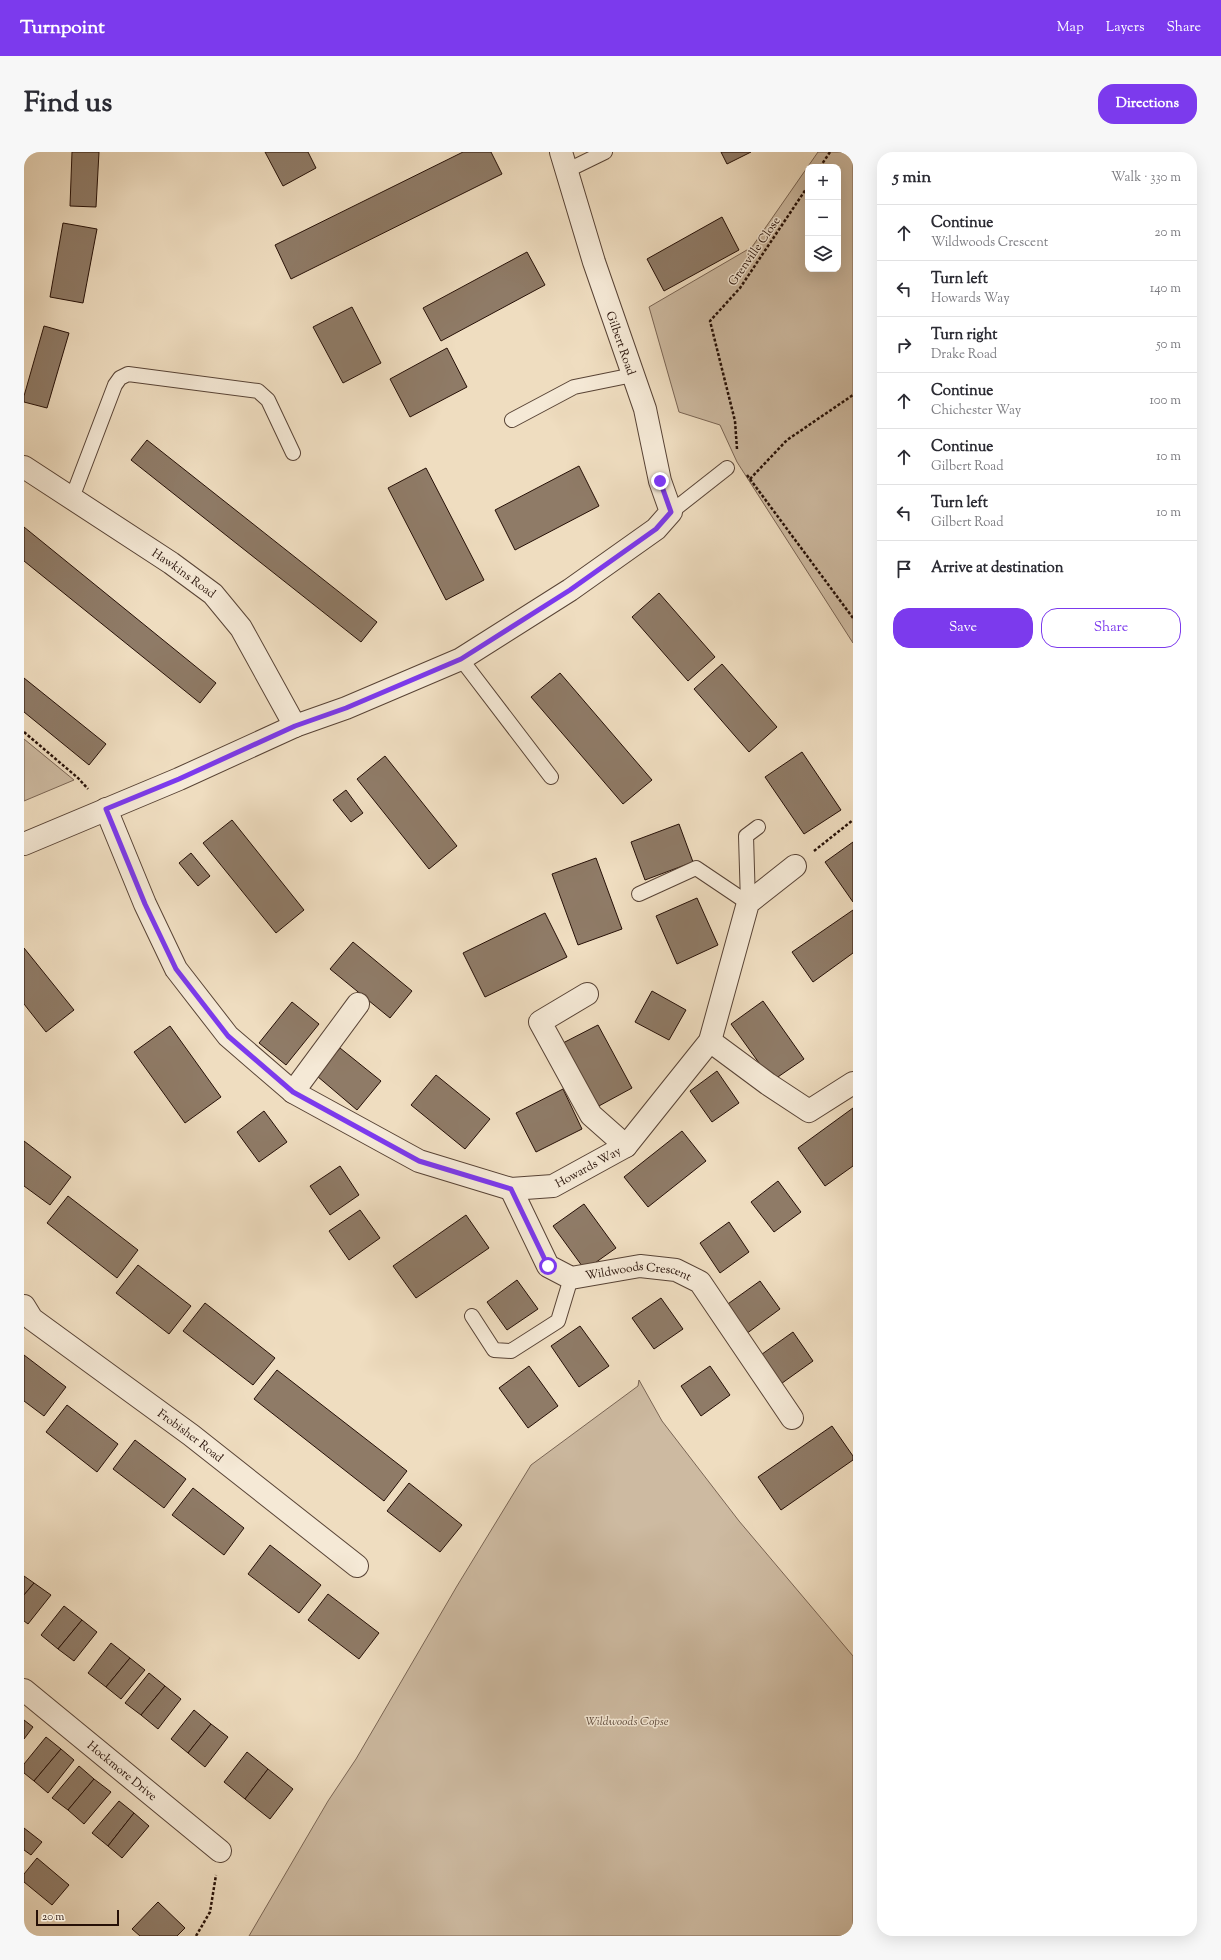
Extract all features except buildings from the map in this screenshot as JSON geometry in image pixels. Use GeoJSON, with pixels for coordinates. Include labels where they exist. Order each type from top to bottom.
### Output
{"type":"FeatureCollection","features":[{"type":"Feature","properties":{"kind":"street","name":"Gilbert Road"},"geometry":{"type":"LineString","coordinates":[[563,162],[594,262],[645,409],[660,481],[671,512]]}},
{"type":"Feature","properties":{"kind":"street","name":"Hawkins Road"},"geometry":{"type":"LineString","coordinates":[[24,467],[171,563],[213,594],[242,628],[295,726]]}},
{"type":"Feature","properties":{"kind":"street"},"geometry":{"type":"LineString","coordinates":[[24,844],[179,779],[295,726],[346,708],[461,659],[570,590],[656,529],[671,512]]}},
{"type":"Feature","properties":{"kind":"street","name":"Howards Way"},"geometry":{"type":"LineString","coordinates":[[106,809],[145,904],[176,969],[228,1036],[293,1092],[419,1161],[511,1189],[553,1186],[626,1146],[710,1042],[748,903]]}},
{"type":"Feature","properties":{"kind":"street"},"geometry":{"type":"LineString","coordinates":[[748,903],[795,866]]}},
{"type":"Feature","properties":{"kind":"street"},"geometry":{"type":"LineString","coordinates":[[587,994],[540,1022],[591,1115],[626,1146]]}},
{"type":"Feature","properties":{"kind":"street"},"geometry":{"type":"LineString","coordinates":[[293,1092],[358,1004]]}},
{"type":"Feature","properties":{"kind":"street"},"geometry":{"type":"LineString","coordinates":[[710,1042],[768,1084],[809,1111],[853,1083]]}},
{"type":"Feature","properties":{"kind":"street","name":"Wildwoods Crescent"},"geometry":{"type":"LineString","coordinates":[[511,1189],[548,1266],[570,1278],[640,1266],[676,1270],[700,1282],[792,1418]]}},
{"type":"Feature","properties":{"kind":"street","name":"Frobisher Road"},"geometry":{"type":"LineString","coordinates":[[24,1306],[32,1319],[191,1435],[357,1566]]}},
{"type":"Feature","properties":{"kind":"street","name":"Hockmore Drive"},"geometry":{"type":"LineString","coordinates":[[24,1690],[220,1851]]}},
{"type":"Feature","properties":{"kind":"lane"},"geometry":{"type":"LineString","coordinates":[[563,162],[605,152]]}},
{"type":"Feature","properties":{"kind":"lane"},"geometry":{"type":"LineString","coordinates":[[72,498],[115,384],[120,378],[128,374],[258,391],[268,400],[293,453]]}},
{"type":"Feature","properties":{"kind":"lane"},"geometry":{"type":"LineString","coordinates":[[512,420],[574,387],[633,375]]}},
{"type":"Feature","properties":{"kind":"lane"},"geometry":{"type":"LineString","coordinates":[[671,512],[732,465]]}},
{"type":"Feature","properties":{"kind":"lane"},"geometry":{"type":"LineString","coordinates":[[461,659],[551,778]]}},
{"type":"Feature","properties":{"kind":"lane"},"geometry":{"type":"LineString","coordinates":[[748,903],[746,836],[758,827]]}},
{"type":"Feature","properties":{"kind":"lane"},"geometry":{"type":"LineString","coordinates":[[639,894],[696,868],[748,903]]}},
{"type":"Feature","properties":{"kind":"lane"},"geometry":{"type":"LineString","coordinates":[[472,1316],[494,1350],[511,1351],[558,1321],[570,1278]]}},
{"type":"Feature","properties":{"kind":"path"},"geometry":{"type":"LineString","coordinates":[[822,164],[830,152]]}},
{"type":"Feature","properties":{"kind":"path","name":"Grenville Close"},"geometry":{"type":"LineString","coordinates":[[732,465],[737,442],[734,421],[710,321],[740,288],[805,190]]}},
{"type":"Feature","properties":{"kind":"path"},"geometry":{"type":"LineString","coordinates":[[750,479],[787,440],[853,395]]}},
{"type":"Feature","properties":{"kind":"path"},"geometry":{"type":"LineString","coordinates":[[732,465],[750,479],[853,618]]}},
{"type":"Feature","properties":{"kind":"path"},"geometry":{"type":"LineString","coordinates":[[24,732],[78,778],[106,809]]}},
{"type":"Feature","properties":{"kind":"path"},"geometry":{"type":"LineString","coordinates":[[795,866],[853,820]]}},
{"type":"Feature","properties":{"kind":"path"},"geometry":{"type":"LineString","coordinates":[[196,1936],[210,1912],[220,1851]]}},
{"type":"Feature","properties":{"kind":"green space"},"geometry":{"type":"Polygon","coordinates":[[[818,152],[853,152],[853,643],[737,462],[720,425],[679,412],[649,307],[752,247],[805,171],[805,272],[841,272],[841,164],[810,164],[818,152]]]}},
{"type":"Feature","properties":{"kind":"green space"},"geometry":{"type":"Polygon","coordinates":[[[24,739],[74,780],[24,801],[24,739]]]}},
{"type":"Feature","properties":{"kind":"green space","name":"Wildwoods Copse"},"geometry":{"type":"Polygon","coordinates":[[[639,1380],[662,1421],[739,1521],[853,1656],[853,1936],[249,1936],[328,1801],[356,1759],[457,1586],[531,1465],[638,1386],[639,1380]]]}},
{"type":"Feature","properties":{"kind":"route"},"geometry":{"type":"LineString","coordinates":[[548,1266],[511,1189],[419,1161],[293,1092],[228,1036],[176,969],[145,904],[106,809],[179,779],[295,726],[346,708],[461,659],[570,590],[656,529],[671,512],[660,481]]}}]}
